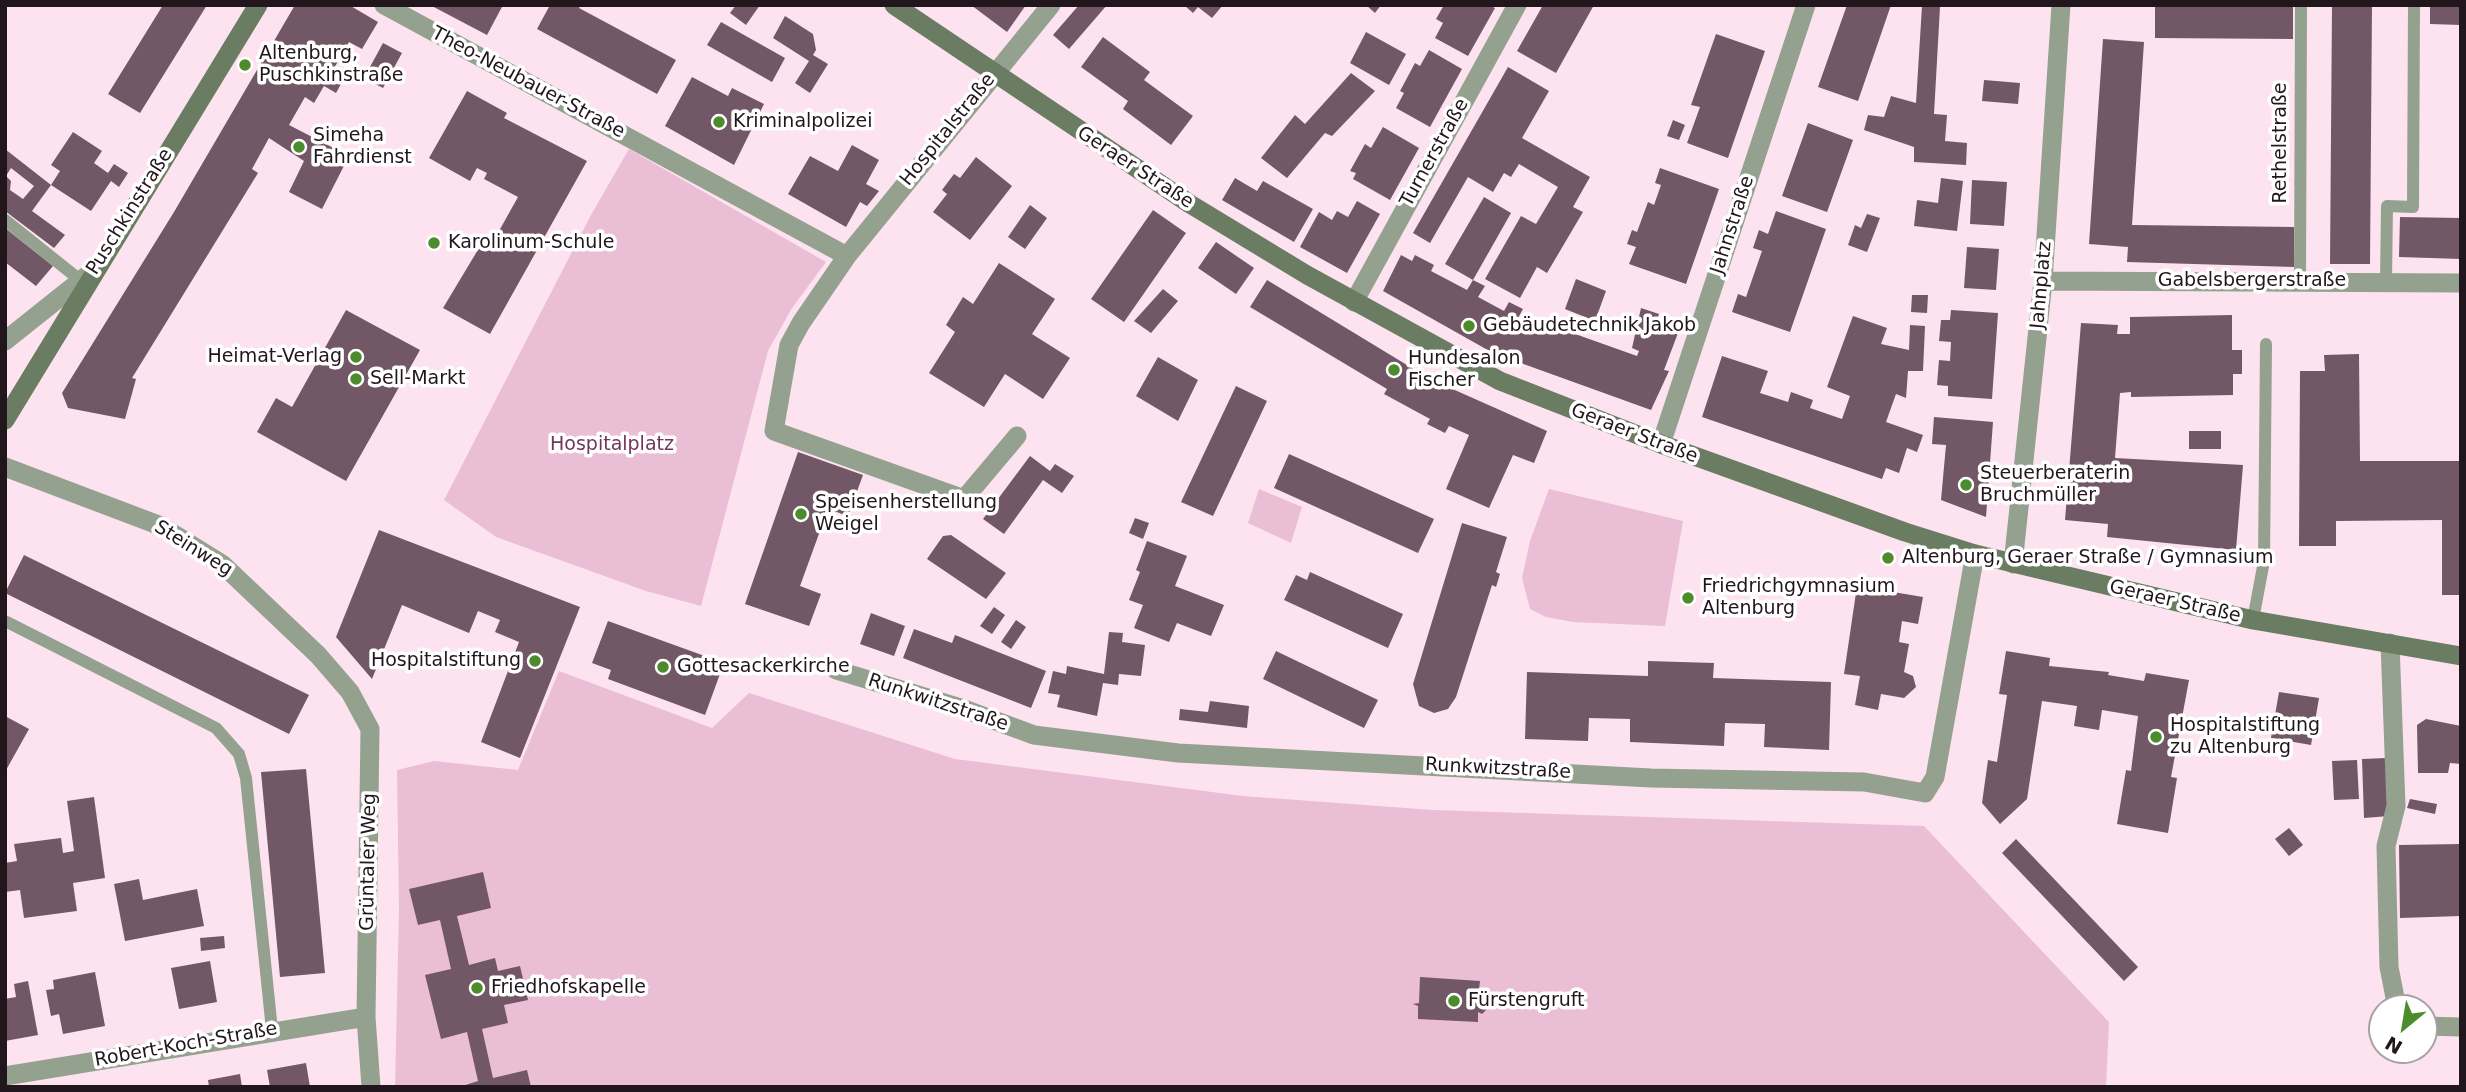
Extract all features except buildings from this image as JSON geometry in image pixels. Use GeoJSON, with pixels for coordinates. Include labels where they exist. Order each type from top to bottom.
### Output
{"type":"FeatureCollection","features":[{"type":"Feature","properties":{"kind":"main road","name":"Puschkinstraße"},"geometry":{"type":"LineString","coordinates":[[5,420],[87,275],[258,5]]}},
{"type":"Feature","properties":{"kind":"main road","name":"Geraer Straße"},"geometry":{"type":"LineString","coordinates":[[894,5],[1190,204],[1354,302],[1500,381],[1661,444],[1905,532],[1975,554],[2253,620],[2461,656]]}},
{"type":"Feature","properties":{"kind":"street","name":"Theo-Neubauer-Straße"},"geometry":{"type":"LineString","coordinates":[[384,5],[846,256]]}},
{"type":"Feature","properties":{"kind":"street","name":"Hospitalstraße"},"geometry":{"type":"LineString","coordinates":[[846,256],[1051,5]]}},
{"type":"Feature","properties":{"kind":"street","name":"Turnerstraße"},"geometry":{"type":"LineString","coordinates":[[1354,302],[1517,5]]}},
{"type":"Feature","properties":{"kind":"street","name":"Jahnstraße"},"geometry":{"type":"LineString","coordinates":[[1661,444],[1806,5]]}},
{"type":"Feature","properties":{"kind":"street","name":"Jahnplatz"},"geometry":{"type":"LineString","coordinates":[[2013,564],[2043,281],[2061,5]]}},
{"type":"Feature","properties":{"kind":"street"},"geometry":{"type":"LineString","coordinates":[[846,256],[789,345],[774,431],[964,499],[1017,436]]}},
{"type":"Feature","properties":{"kind":"street"},"geometry":{"type":"LineString","coordinates":[[5,341],[87,275]]}},
{"type":"Feature","properties":{"kind":"street","name":"Gabelsbergerstraße"},"geometry":{"type":"LineString","coordinates":[[2043,281],[2461,283]]}},
{"type":"Feature","properties":{"kind":"street","name":"Steinweg"},"geometry":{"type":"LineString","coordinates":[[5,467],[161,526],[222,564],[318,655]]}},
{"type":"Feature","properties":{"kind":"street","name":"Runkwitzstraße"},"geometry":{"type":"LineString","coordinates":[[836,670],[961,708],[1034,735],[1178,753],[1651,778],[1864,782],[1925,793],[1935,777],[1975,554]]}},
{"type":"Feature","properties":{"kind":"street"},"geometry":{"type":"LineString","coordinates":[[2390,643],[2396,806],[2386,846],[2389,967],[2394,994]]}},
{"type":"Feature","properties":{"kind":"street","name":"Grüntaler Weg"},"geometry":{"type":"LineString","coordinates":[[318,655],[350,692],[370,729],[366,1017],[371,1087]]}},
{"type":"Feature","properties":{"kind":"street","name":"Robert-Koch-Straße"},"geometry":{"type":"LineString","coordinates":[[5,1076],[272,1030],[366,1017]]}},
{"type":"Feature","properties":{"kind":"street"},"geometry":{"type":"LineString","coordinates":[[2438,1026],[2461,1027]]}},
{"type":"Feature","properties":{"kind":"lane","name":"Rethelstraße"},"geometry":{"type":"LineString","coordinates":[[2300,281],[2301,5]]}},
{"type":"Feature","properties":{"kind":"lane"},"geometry":{"type":"LineString","coordinates":[[2386,282],[2387,206],[2413,207],[2414,5]]}},
{"type":"Feature","properties":{"kind":"lane"},"geometry":{"type":"LineString","coordinates":[[5,220],[87,275]]}},
{"type":"Feature","properties":{"kind":"lane"},"geometry":{"type":"LineString","coordinates":[[2253,620],[2264,561],[2266,344]]}},
{"type":"Feature","properties":{"kind":"lane"},"geometry":{"type":"LineString","coordinates":[[7,622],[216,728],[239,754],[246,778],[272,1030]]}},
{"type":"Feature","properties":{"kind":"green space","name":"Hospitalplatz"},"geometry":{"type":"Polygon","coordinates":[[[629,149],[826,262],[792,308],[768,351],[701,606],[646,591],[496,537],[444,500],[591,215],[629,149]]]}},
{"type":"Feature","properties":{"kind":"green space"},"geometry":{"type":"Polygon","coordinates":[[[1259,489],[1302,507],[1291,543],[1248,523],[1259,489]]]}},
{"type":"Feature","properties":{"kind":"green space"},"geometry":{"type":"Polygon","coordinates":[[[1549,489],[1683,521],[1665,626],[1573,622],[1546,617],[1530,609],[1522,578],[1530,541],[1549,489]]]}},
{"type":"Feature","properties":{"kind":"green space"},"geometry":{"type":"Polygon","coordinates":[[[559,671],[712,728],[749,693],[955,759],[1243,796],[1433,810],[1924,826],[2109,1022],[2106,1087],[395,1087],[399,909],[397,770],[434,761],[518,770],[559,671]]]}},
{"type":"Feature","properties":{"kind":"place","name":"Altenburg, Puschkinstraße"},"geometry":{"type":"Point","coordinates":[245,65]}},
{"type":"Feature","properties":{"kind":"place","name":"Kriminalpolizei"},"geometry":{"type":"Point","coordinates":[719,122]}},
{"type":"Feature","properties":{"kind":"place","name":"Simeha Fahrdienst"},"geometry":{"type":"Point","coordinates":[299,147]}},
{"type":"Feature","properties":{"kind":"place","name":"Karolinum-Schule"},"geometry":{"type":"Point","coordinates":[434,243]}},
{"type":"Feature","properties":{"kind":"place","name":"Gebäudetechnik Jakob"},"geometry":{"type":"Point","coordinates":[1469,326]}},
{"type":"Feature","properties":{"kind":"place","name":"Heimat-Verlag"},"geometry":{"type":"Point","coordinates":[356,357]}},
{"type":"Feature","properties":{"kind":"place","name":"Hundesalon Fischer"},"geometry":{"type":"Point","coordinates":[1394,370]}},
{"type":"Feature","properties":{"kind":"place","name":"Sell-Markt"},"geometry":{"type":"Point","coordinates":[356,379]}},
{"type":"Feature","properties":{"kind":"place","name":"Steuerberaterin Bruchmüller"},"geometry":{"type":"Point","coordinates":[1966,485]}},
{"type":"Feature","properties":{"kind":"place","name":"Speisenherstellung Weigel"},"geometry":{"type":"Point","coordinates":[801,514]}},
{"type":"Feature","properties":{"kind":"place","name":"Altenburg, Geraer Straße / Gymnasium"},"geometry":{"type":"Point","coordinates":[1888,558]}},
{"type":"Feature","properties":{"kind":"place","name":"Friedrichgymnasium Altenburg"},"geometry":{"type":"Point","coordinates":[1688,598]}},
{"type":"Feature","properties":{"kind":"place","name":"Hospitalstiftung"},"geometry":{"type":"Point","coordinates":[535,661]}},
{"type":"Feature","properties":{"kind":"place","name":"Gottesackerkirche"},"geometry":{"type":"Point","coordinates":[663,667]}},
{"type":"Feature","properties":{"kind":"place","name":"Hospitalstiftung zu Altenburg"},"geometry":{"type":"Point","coordinates":[2156,737]}},
{"type":"Feature","properties":{"kind":"place","name":"Friedhofskapelle"},"geometry":{"type":"Point","coordinates":[477,988]}},
{"type":"Feature","properties":{"kind":"place","name":"Fürstengruft"},"geometry":{"type":"Point","coordinates":[1454,1001]}}]}
